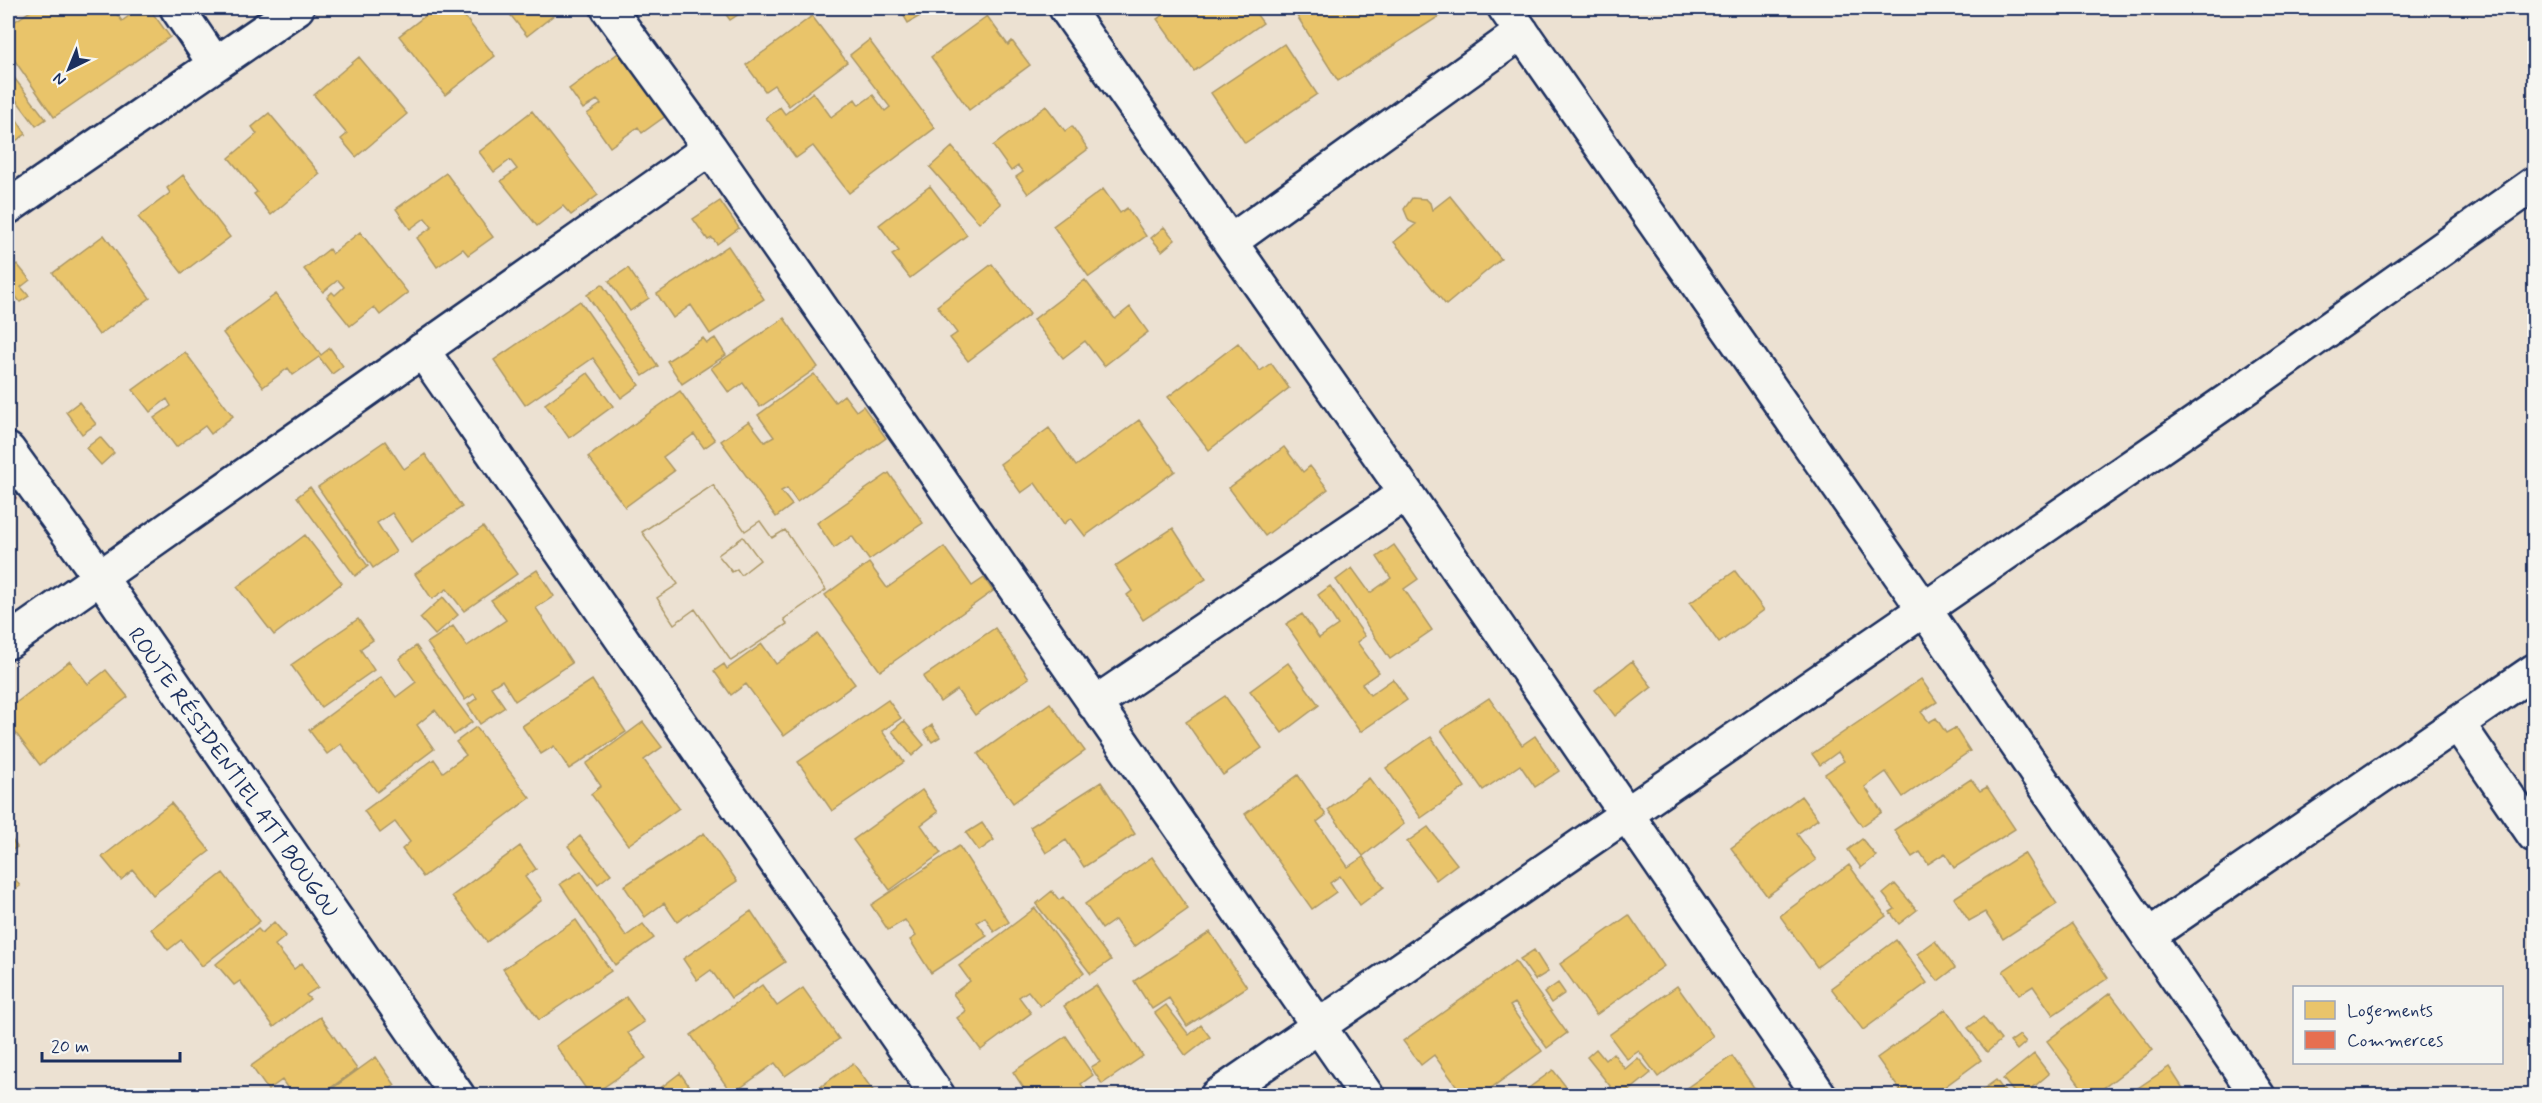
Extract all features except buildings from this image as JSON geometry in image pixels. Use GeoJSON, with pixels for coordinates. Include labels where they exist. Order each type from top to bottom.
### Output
{"type":"FeatureCollection","features":[{"type":"Feature","properties":{"kind":"street"},"geometry":{"type":"LineString","coordinates":[[177,8],[215,64]]}},
{"type":"Feature","properties":{"kind":"street"},"geometry":{"type":"LineString","coordinates":[[8,207],[297,8]]}},
{"type":"Feature","properties":{"kind":"street"},"geometry":{"type":"LineString","coordinates":[[608,8],[710,148],[1367,1095]]}},
{"type":"Feature","properties":{"kind":"street"},"geometry":{"type":"LineString","coordinates":[[1066,8],[1628,813],[1820,1095]]}},
{"type":"Feature","properties":{"kind":"street"},"geometry":{"type":"LineString","coordinates":[[1230,242],[1513,20],[1924,609],[2258,1095]]}},
{"type":"Feature","properties":{"kind":"street"},"geometry":{"type":"LineString","coordinates":[[8,642],[710,148]]}},
{"type":"Feature","properties":{"kind":"street"},"geometry":{"type":"LineString","coordinates":[[1217,1095],[2230,399],[2535,184]]}},
{"type":"Feature","properties":{"kind":"street"},"geometry":{"type":"LineString","coordinates":[[423,350],[938,1095]]}},
{"type":"Feature","properties":{"kind":"street","name":"ROUTE RÉSIDENTIEL ATT BOUGOU"},"geometry":{"type":"LineString","coordinates":[[8,450],[100,577],[458,1095]]}},
{"type":"Feature","properties":{"kind":"street"},"geometry":{"type":"LineString","coordinates":[[1094,704],[1406,493]]}},
{"type":"Feature","properties":{"kind":"street"},"geometry":{"type":"LineString","coordinates":[[2148,936],[2535,671]]}},
{"type":"Feature","properties":{"kind":"street"},"geometry":{"type":"LineString","coordinates":[[2458,724],[2535,835]]}}]}
